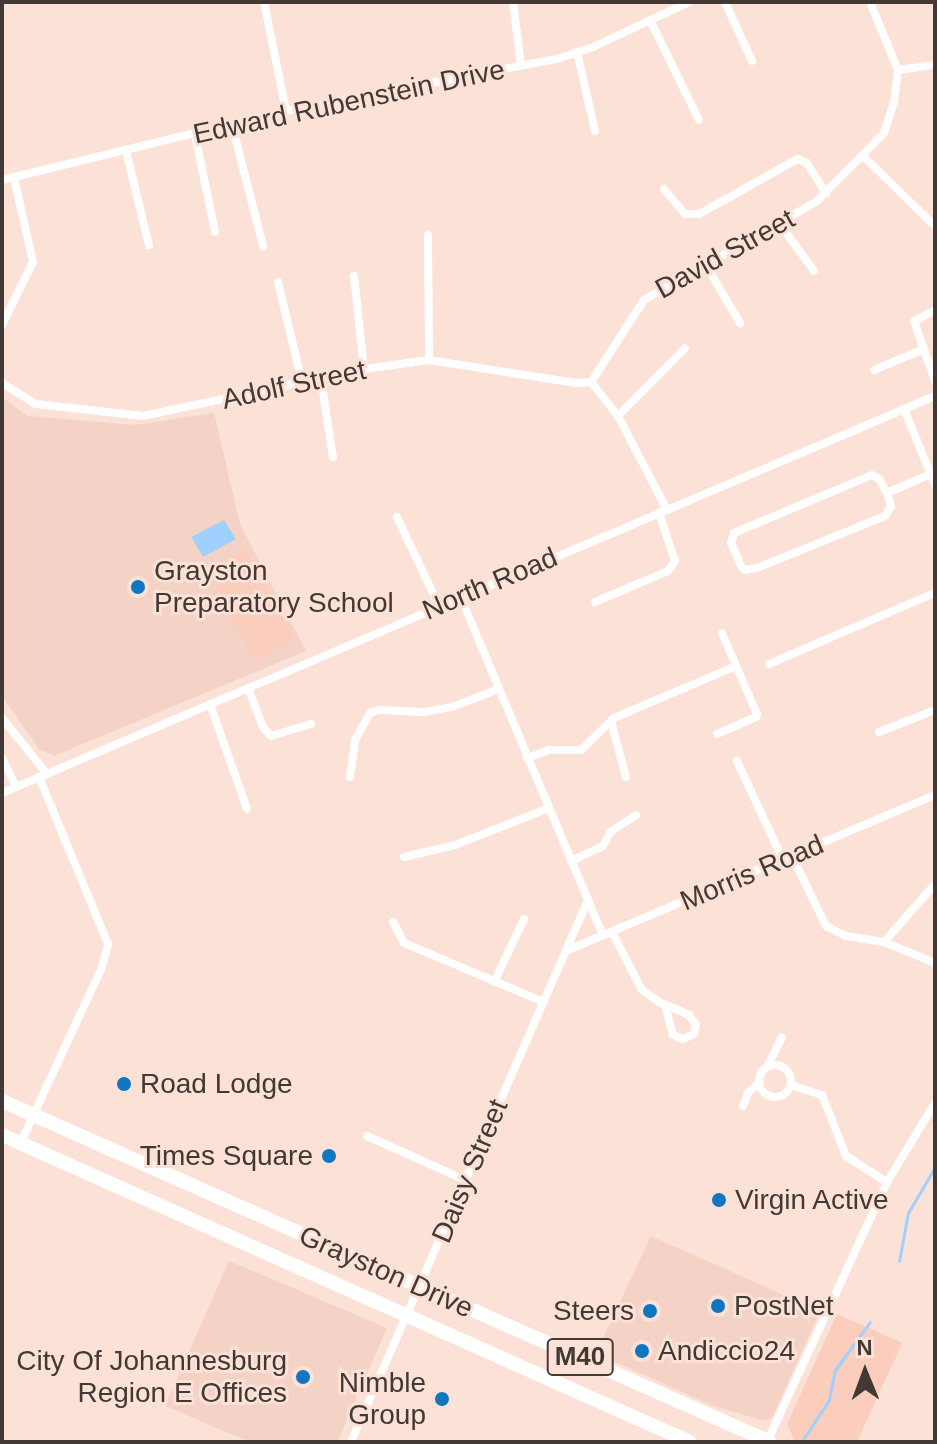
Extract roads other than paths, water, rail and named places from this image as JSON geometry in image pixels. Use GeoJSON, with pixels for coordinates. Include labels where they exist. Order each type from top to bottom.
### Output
{"type":"FeatureCollection","features":[{"type":"Feature","properties":{"kind":"main road","name":"Grayston Drive"},"geometry":{"type":"LineString","coordinates":[[2,1101],[768,1442]]}},
{"type":"Feature","properties":{"kind":"main road","name":"Grayston Drive"},"geometry":{"type":"LineString","coordinates":[[2,1135],[690,1442]]}},
{"type":"Feature","properties":{"kind":"street"},"geometry":{"type":"LineString","coordinates":[[264,2],[286,111]]}},
{"type":"Feature","properties":{"kind":"street"},"geometry":{"type":"LineString","coordinates":[[513,2],[521,65]]}},
{"type":"Feature","properties":{"kind":"street","name":"Edward Rubenstein Drive"},"geometry":{"type":"LineString","coordinates":[[2,180],[286,111],[577,52],[689,2]]}},
{"type":"Feature","properties":{"kind":"street"},"geometry":{"type":"LineString","coordinates":[[725,2],[752,61]]}},
{"type":"Feature","properties":{"kind":"street"},"geometry":{"type":"LineString","coordinates":[[870,2],[898,70],[935,65]]}},
{"type":"Feature","properties":{"kind":"street"},"geometry":{"type":"LineString","coordinates":[[650,20],[699,120]]}},
{"type":"Feature","properties":{"kind":"street"},"geometry":{"type":"LineString","coordinates":[[577,52],[595,131]]}},
{"type":"Feature","properties":{"kind":"street","name":"David Street"},"geometry":{"type":"LineString","coordinates":[[591,382],[602,371],[638,306],[705,264],[816,202],[863,156],[889,122],[898,70]]}},
{"type":"Feature","properties":{"kind":"street"},"geometry":{"type":"LineString","coordinates":[[232,125],[263,246]]}},
{"type":"Feature","properties":{"kind":"street"},"geometry":{"type":"LineString","coordinates":[[195,135],[215,232]]}},
{"type":"Feature","properties":{"kind":"street"},"geometry":{"type":"LineString","coordinates":[[126,151],[149,245]]}},
{"type":"Feature","properties":{"kind":"street"},"geometry":{"type":"LineString","coordinates":[[863,156],[935,226]]}},
{"type":"Feature","properties":{"kind":"street"},"geometry":{"type":"LineString","coordinates":[[664,189],[685,214],[699,214],[798,159],[807,163],[826,193]]}},
{"type":"Feature","properties":{"kind":"street"},"geometry":{"type":"LineString","coordinates":[[2,325],[33,262],[14,178]]}},
{"type":"Feature","properties":{"kind":"street"},"geometry":{"type":"LineString","coordinates":[[779,223],[814,271]]}},
{"type":"Feature","properties":{"kind":"street"},"geometry":{"type":"LineString","coordinates":[[428,235],[429,360]]}},
{"type":"Feature","properties":{"kind":"street"},"geometry":{"type":"LineString","coordinates":[[705,264],[740,323]]}},
{"type":"Feature","properties":{"kind":"street"},"geometry":{"type":"LineString","coordinates":[[354,276],[364,369]]}},
{"type":"Feature","properties":{"kind":"street"},"geometry":{"type":"LineString","coordinates":[[278,282],[302,382]]}},
{"type":"Feature","properties":{"kind":"street"},"geometry":{"type":"LineString","coordinates":[[935,310],[914,319],[935,381]]}},
{"type":"Feature","properties":{"kind":"street"},"geometry":{"type":"LineString","coordinates":[[618,416],[685,348]]}},
{"type":"Feature","properties":{"kind":"street"},"geometry":{"type":"LineString","coordinates":[[874,370],[924,349]]}},
{"type":"Feature","properties":{"kind":"street","name":"Adolf Street"},"geometry":{"type":"LineString","coordinates":[[2,383],[36,404],[143,416],[364,369],[429,360],[576,383],[591,382]]}},
{"type":"Feature","properties":{"kind":"street"},"geometry":{"type":"LineString","coordinates":[[321,379],[333,457]]}},
{"type":"Feature","properties":{"kind":"street"},"geometry":{"type":"LineString","coordinates":[[591,382],[618,416],[663,512],[675,561],[668,571],[595,602]]}},
{"type":"Feature","properties":{"kind":"street","name":"North Road"},"geometry":{"type":"LineString","coordinates":[[2,793],[935,396]]}},
{"type":"Feature","properties":{"kind":"street"},"geometry":{"type":"LineString","coordinates":[[904,409],[935,485]]}},
{"type":"Feature","properties":{"kind":"street"},"geometry":{"type":"LineString","coordinates":[[887,493],[931,474]]}},
{"type":"Feature","properties":{"kind":"street"},"geometry":{"type":"LineString","coordinates":[[866,476],[879,479],[887,493],[891,506],[885,516],[757,568],[745,570],[731,543],[739,529],[866,476]]}},
{"type":"Feature","properties":{"kind":"street"},"geometry":{"type":"LineString","coordinates":[[397,517],[439,606]]}},
{"type":"Feature","properties":{"kind":"street"},"geometry":{"type":"LineString","coordinates":[[769,664],[935,593]]}},
{"type":"Feature","properties":{"kind":"street"},"geometry":{"type":"LineString","coordinates":[[460,596],[588,900],[642,990],[693,1019],[694,1034],[683,1039],[673,1035],[665,1005]]}},
{"type":"Feature","properties":{"kind":"street"},"geometry":{"type":"LineString","coordinates":[[717,734],[756,717],[756,709],[722,633]]}},
{"type":"Feature","properties":{"kind":"street"},"geometry":{"type":"LineString","coordinates":[[527,758],[549,750],[581,750],[611,721],[736,666]]}},
{"type":"Feature","properties":{"kind":"street"},"geometry":{"type":"LineString","coordinates":[[248,688],[263,727],[271,736],[311,724]]}},
{"type":"Feature","properties":{"kind":"street"},"geometry":{"type":"LineString","coordinates":[[350,777],[355,740],[370,713],[379,710],[424,712],[452,707],[499,689]]}},
{"type":"Feature","properties":{"kind":"street"},"geometry":{"type":"LineString","coordinates":[[210,704],[247,809]]}},
{"type":"Feature","properties":{"kind":"street"},"geometry":{"type":"LineString","coordinates":[[879,732],[935,710]]}},
{"type":"Feature","properties":{"kind":"street"},"geometry":{"type":"LineString","coordinates":[[2,718],[43,776],[108,944],[102,967],[20,1144]]}},
{"type":"Feature","properties":{"kind":"street"},"geometry":{"type":"LineString","coordinates":[[611,721],[626,777]]}},
{"type":"Feature","properties":{"kind":"street"},"geometry":{"type":"LineString","coordinates":[[2,758],[16,787]]}},
{"type":"Feature","properties":{"kind":"street"},"geometry":{"type":"LineString","coordinates":[[737,761],[826,926],[846,936],[884,942],[935,963]]}},
{"type":"Feature","properties":{"kind":"street","name":"Morris Road"},"geometry":{"type":"LineString","coordinates":[[568,950],[935,795]]}},
{"type":"Feature","properties":{"kind":"street"},"geometry":{"type":"LineString","coordinates":[[404,857],[455,845],[549,808]]}},
{"type":"Feature","properties":{"kind":"street"},"geometry":{"type":"LineString","coordinates":[[571,861],[603,846],[610,832],[636,815]]}},
{"type":"Feature","properties":{"kind":"street"},"geometry":{"type":"LineString","coordinates":[[884,942],[935,884]]}},
{"type":"Feature","properties":{"kind":"street","name":"Daisy Street"},"geometry":{"type":"LineString","coordinates":[[351,1442],[588,900]]}},
{"type":"Feature","properties":{"kind":"street"},"geometry":{"type":"LineString","coordinates":[[494,982],[524,919]]}},
{"type":"Feature","properties":{"kind":"street"},"geometry":{"type":"LineString","coordinates":[[393,922],[404,943],[544,1002]]}},
{"type":"Feature","properties":{"kind":"street"},"geometry":{"type":"LineString","coordinates":[[743,1106],[748,1093],[760,1082],[782,1038]]}},
{"type":"Feature","properties":{"kind":"street"},"geometry":{"type":"LineString","coordinates":[[767,1067],[785,1068],[791,1085]]}},
{"type":"Feature","properties":{"kind":"street"},"geometry":{"type":"LineString","coordinates":[[760,1082],[763,1091],[775,1097],[783,1095],[791,1085]]}},
{"type":"Feature","properties":{"kind":"street"},"geometry":{"type":"LineString","coordinates":[[791,1085],[822,1095],[846,1156],[887,1182]]}},
{"type":"Feature","properties":{"kind":"street"},"geometry":{"type":"LineString","coordinates":[[768,1442],[887,1182],[935,1103]]}},
{"type":"Feature","properties":{"kind":"street"},"geometry":{"type":"LineString","coordinates":[[367,1136],[467,1181]]}},
{"type":"Feature","properties":{"kind":"water"},"geometry":{"type":"Polygon","coordinates":[[[224,520],[236,539],[203,557],[191,537],[224,520]]]}},
{"type":"Feature","properties":{"kind":"waterway"},"geometry":{"type":"LineString","coordinates":[[899,1261],[908,1213],[935,1167]]}},
{"type":"Feature","properties":{"kind":"waterway"},"geometry":{"type":"LineString","coordinates":[[802,1441],[829,1400],[835,1370],[870,1322]]}},
{"type":"Feature","properties":{"kind":"place","name":"Grayston Preparatory School"},"geometry":{"type":"Point","coordinates":[138,587]}},
{"type":"Feature","properties":{"kind":"place","name":"Road Lodge"},"geometry":{"type":"Point","coordinates":[124,1084]}},
{"type":"Feature","properties":{"kind":"place","name":"Times Square"},"geometry":{"type":"Point","coordinates":[329,1156]}},
{"type":"Feature","properties":{"kind":"place","name":"Virgin Active"},"geometry":{"type":"Point","coordinates":[719,1200]}},
{"type":"Feature","properties":{"kind":"place","name":"PostNet"},"geometry":{"type":"Point","coordinates":[718,1306]}},
{"type":"Feature","properties":{"kind":"place","name":"Steers"},"geometry":{"type":"Point","coordinates":[650,1311]}},
{"type":"Feature","properties":{"kind":"place","name":"Andiccio24"},"geometry":{"type":"Point","coordinates":[642,1351]}},
{"type":"Feature","properties":{"kind":"place","name":"City Of Johannesburg Region E Offices"},"geometry":{"type":"Point","coordinates":[303,1377]}},
{"type":"Feature","properties":{"kind":"place","name":"Nimble Group"},"geometry":{"type":"Point","coordinates":[442,1399]}}]}
